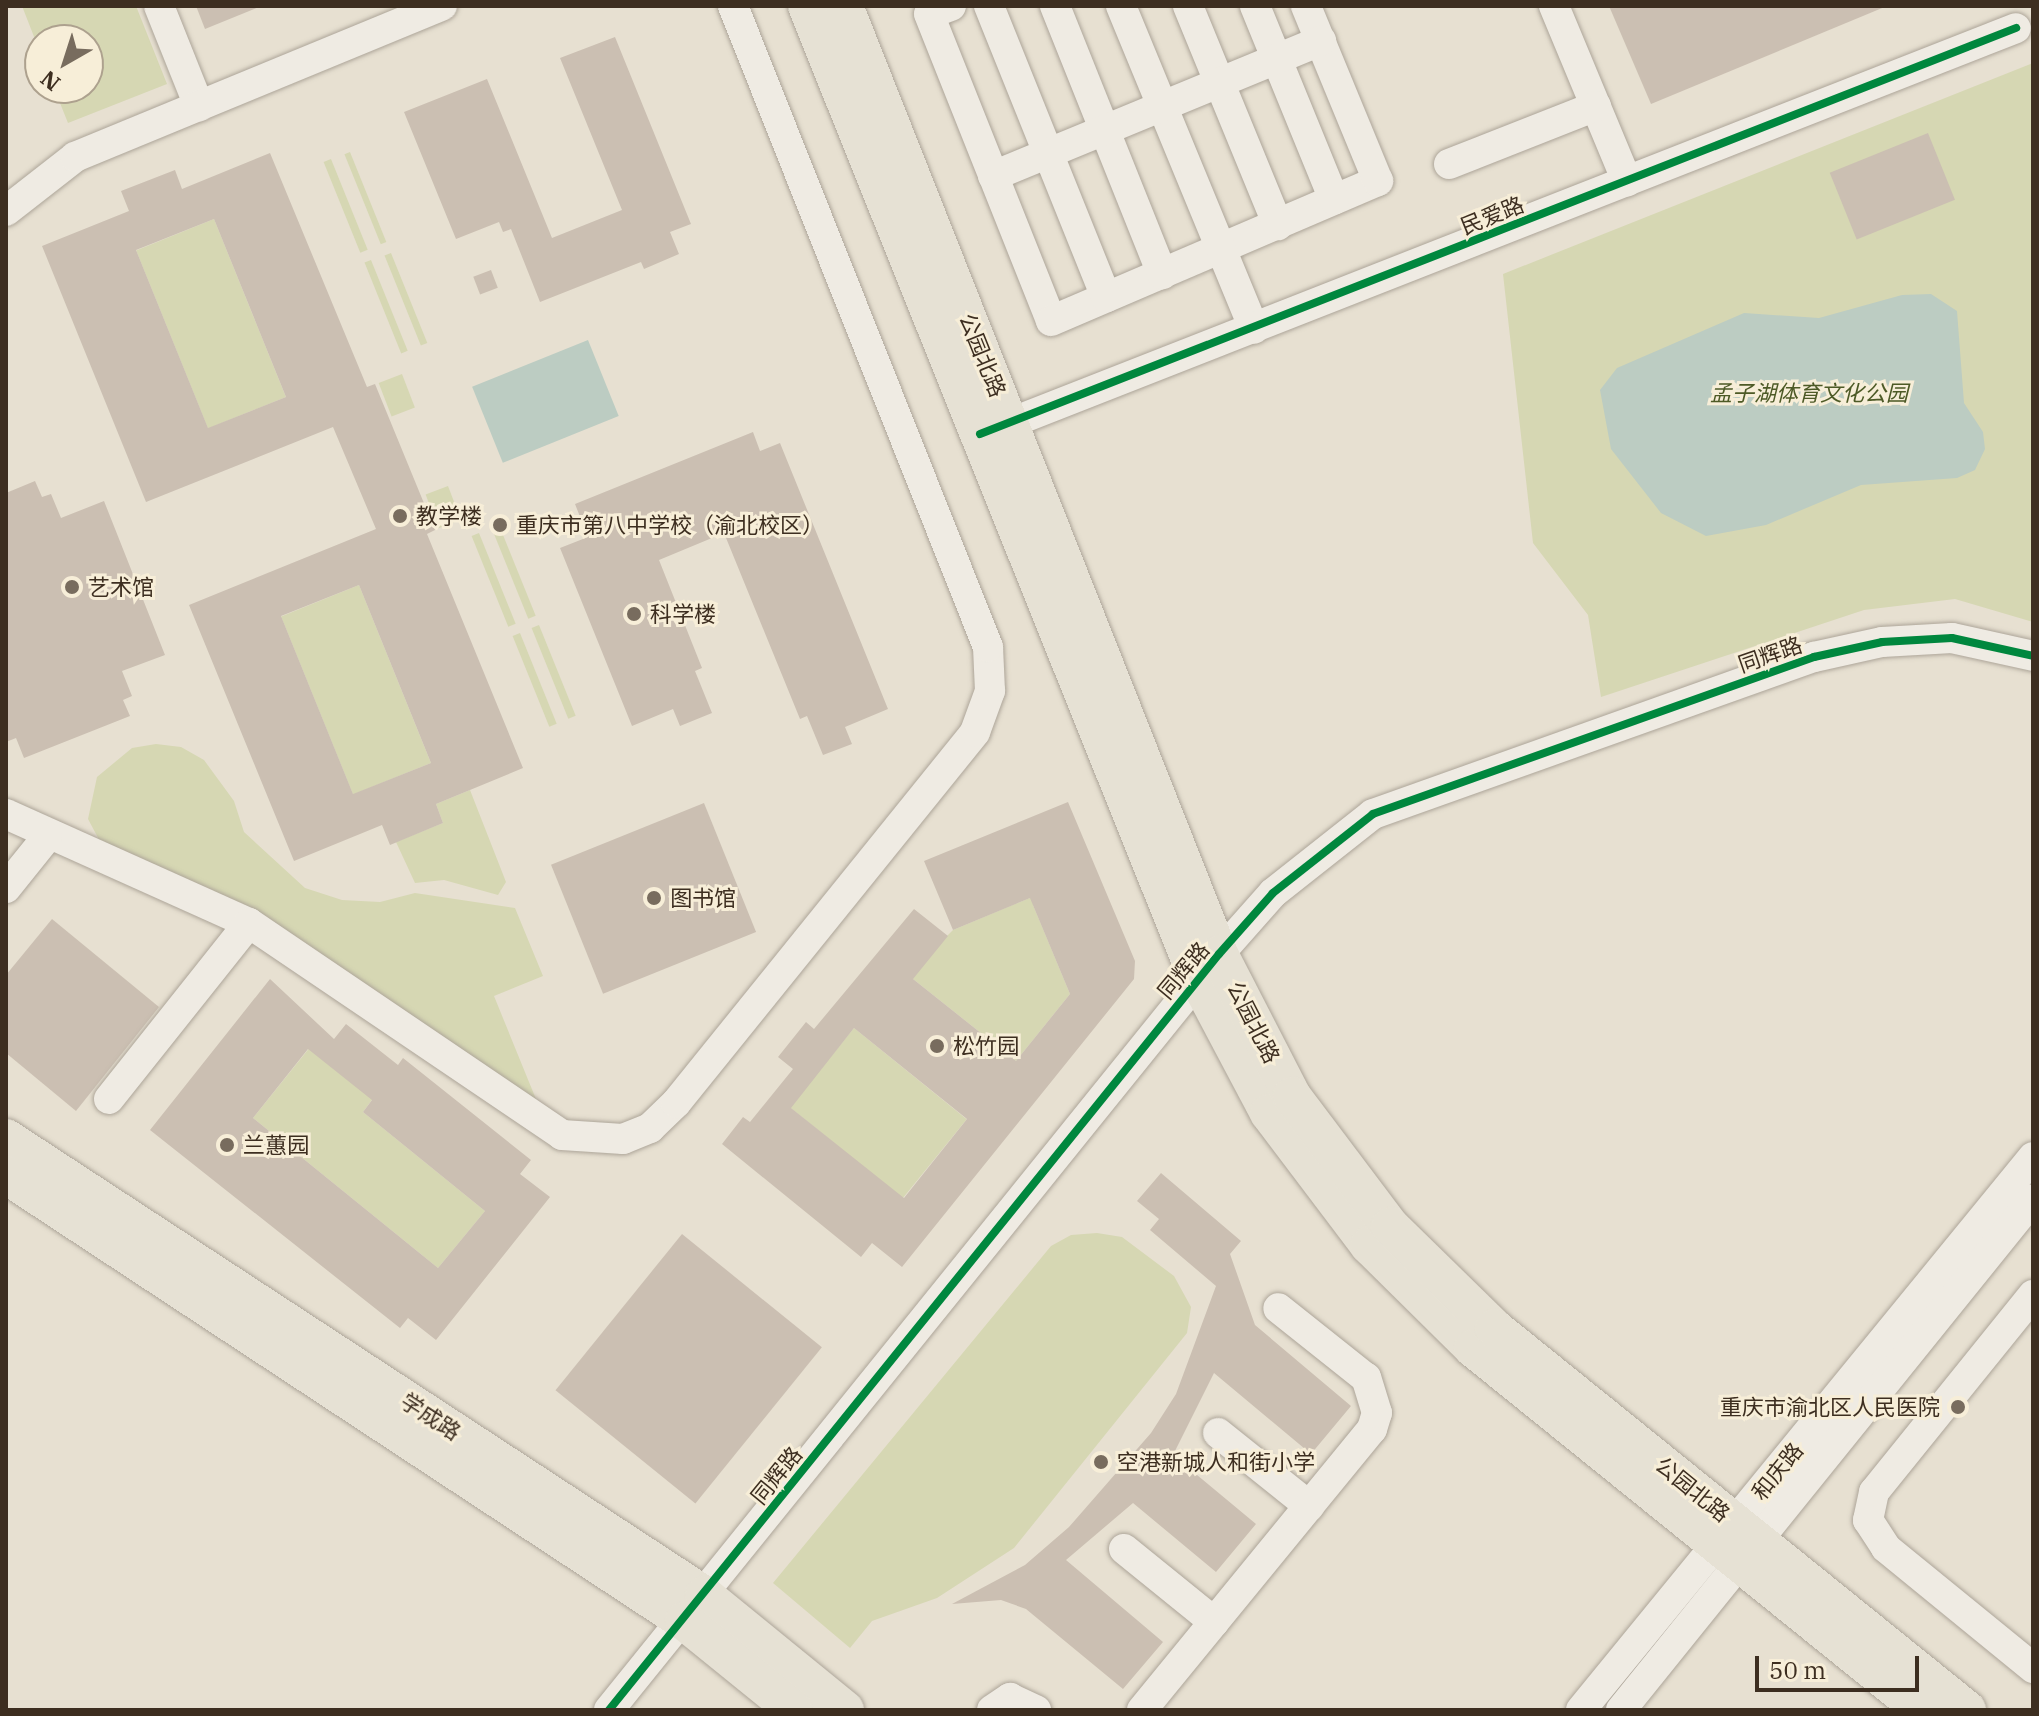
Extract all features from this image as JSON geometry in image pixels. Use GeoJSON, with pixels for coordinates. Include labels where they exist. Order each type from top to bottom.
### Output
{"type":"FeatureCollection","features":[{"type":"Feature","properties":{"kind":"main road","name":"公园北路"},"geometry":{"type":"LineString","coordinates":[[807,6],[995,430]]}},
{"type":"Feature","properties":{"kind":"main road","name":"公园北路"},"geometry":{"type":"LineString","coordinates":[[844,6],[995,430],[1208,967],[1292,1096],[1390,1226],[1494,1328],[1922,1710]]}},
{"type":"Feature","properties":{"kind":"main road","name":"学成路"},"geometry":{"type":"LineString","coordinates":[[6,1138],[845,1710]]}},
{"type":"Feature","properties":{"kind":"main road","name":"学成路"},"geometry":{"type":"LineString","coordinates":[[6,1175],[694,1608],[794,1710]]}},
{"type":"Feature","properties":{"kind":"main road","name":"公园北路"},"geometry":{"type":"LineString","coordinates":[[1737,1542],[1967,1710]]}},
{"type":"Feature","properties":{"kind":"street"},"geometry":{"type":"LineString","coordinates":[[159,6],[199,106]]}},
{"type":"Feature","properties":{"kind":"street"},"geometry":{"type":"LineString","coordinates":[[6,211],[75,157],[442,6]]}},
{"type":"Feature","properties":{"kind":"street"},"geometry":{"type":"LineString","coordinates":[[6,814],[47,837],[249,923],[562,1135],[623,1139],[650,1128],[676,1103],[975,732],[990,691],[988,647],[733,6]]}},
{"type":"Feature","properties":{"kind":"street"},"geometry":{"type":"LineString","coordinates":[[951,6],[929,14],[1051,321],[1378,181],[1306,6]]}},
{"type":"Feature","properties":{"kind":"street"},"geometry":{"type":"LineString","coordinates":[[989,6],[1106,297]]}},
{"type":"Feature","properties":{"kind":"street"},"geometry":{"type":"LineString","coordinates":[[1055,6],[1162,274]]}},
{"type":"Feature","properties":{"kind":"street"},"geometry":{"type":"LineString","coordinates":[[1121,6],[1254,329]]}},
{"type":"Feature","properties":{"kind":"street"},"geometry":{"type":"LineString","coordinates":[[1188,6],[1278,225]]}},
{"type":"Feature","properties":{"kind":"street"},"geometry":{"type":"LineString","coordinates":[[1255,6],[1334,200]]}},
{"type":"Feature","properties":{"kind":"street"},"geometry":{"type":"LineString","coordinates":[[1554,6],[1627,181]]}},
{"type":"Feature","properties":{"kind":"street","name":"民爱路"},"geometry":{"type":"LineString","coordinates":[[995,430],[2027,23]]}},
{"type":"Feature","properties":{"kind":"street"},"geometry":{"type":"LineString","coordinates":[[993,176],[1321,41]]}},
{"type":"Feature","properties":{"kind":"street"},"geometry":{"type":"LineString","coordinates":[[1449,164],[1596,106]]}},
{"type":"Feature","properties":{"kind":"street","name":"同辉路"},"geometry":{"type":"LineString","coordinates":[[609,1710],[1208,967],[1273,893],[1373,814],[1814,657],[1882,642],[1952,638],[2033,656]]}},
{"type":"Feature","properties":{"kind":"street"},"geometry":{"type":"LineString","coordinates":[[6,888],[47,837]]}},
{"type":"Feature","properties":{"kind":"street"},"geometry":{"type":"LineString","coordinates":[[109,1099],[249,923]]}},
{"type":"Feature","properties":{"kind":"street","name":"和庆路"},"geometry":{"type":"LineString","coordinates":[[1621,1710],[1737,1542],[2033,1157]]}},
{"type":"Feature","properties":{"kind":"street","name":"和庆路"},"geometry":{"type":"LineString","coordinates":[[1581,1710],[1737,1542],[2033,1199]]}},
{"type":"Feature","properties":{"kind":"street"},"geometry":{"type":"LineString","coordinates":[[2033,1295],[1874,1492],[1868,1520],[1886,1548],[2033,1668]]}},
{"type":"Feature","properties":{"kind":"street"},"geometry":{"type":"LineString","coordinates":[[1142,1710],[1372,1429],[1375,1395],[1366,1378],[1278,1308]]}},
{"type":"Feature","properties":{"kind":"street"},"geometry":{"type":"LineString","coordinates":[[1218,1433],[1309,1506]]}},
{"type":"Feature","properties":{"kind":"street"},"geometry":{"type":"LineString","coordinates":[[1124,1549],[1214,1622]]}},
{"type":"Feature","properties":{"kind":"street"},"geometry":{"type":"LineString","coordinates":[[992,1710],[1010,1698],[1036,1710]]}},
{"type":"Feature","properties":{"kind":"green space"},"geometry":{"type":"Polygon","coordinates":[[[22,6],[136,6],[167,84],[68,123],[60,104],[104,104],[104,24],[29,24],[22,6]]]}},
{"type":"Feature","properties":{"kind":"green space","name":"孟子湖体育文化公园"},"geometry":{"type":"Polygon","coordinates":[[[2033,63],[2033,622],[1955,599],[1864,610],[1601,697],[1588,615],[1533,543],[1503,274],[2033,63]]]}},
{"type":"Feature","properties":{"kind":"green space"},"geometry":{"type":"Polygon","coordinates":[[[350,152],[386,242],[381,244],[344,154],[350,152]]]}},
{"type":"Feature","properties":{"kind":"green space"},"geometry":{"type":"Polygon","coordinates":[[[331,159],[368,250],[360,253],[324,162],[331,159]]]}},
{"type":"Feature","properties":{"kind":"green space"},"geometry":{"type":"Polygon","coordinates":[[[214,219],[286,397],[208,428],[136,250],[214,219]]]}},
{"type":"Feature","properties":{"kind":"green space"},"geometry":{"type":"Polygon","coordinates":[[[391,253],[427,343],[421,346],[385,256],[391,253]]]}},
{"type":"Feature","properties":{"kind":"green space"},"geometry":{"type":"Polygon","coordinates":[[[371,260],[408,351],[401,353],[365,263],[371,260]]]}},
{"type":"Feature","properties":{"kind":"green space"},"geometry":{"type":"Polygon","coordinates":[[[402,374],[415,408],[392,417],[379,383],[402,374]]]}},
{"type":"Feature","properties":{"kind":"green space"},"geometry":{"type":"Polygon","coordinates":[[[448,486],[461,520],[438,528],[426,495],[448,486]]]}},
{"type":"Feature","properties":{"kind":"green space"},"geometry":{"type":"Polygon","coordinates":[[[499,525],[536,616],[528,619],[492,528],[499,525]]]}},
{"type":"Feature","properties":{"kind":"green space"},"geometry":{"type":"Polygon","coordinates":[[[479,533],[516,624],[508,627],[472,536],[479,533]]]}},
{"type":"Feature","properties":{"kind":"green space"},"geometry":{"type":"Polygon","coordinates":[[[359,585],[431,763],[353,794],[281,616],[359,585]]]}},
{"type":"Feature","properties":{"kind":"green space"},"geometry":{"type":"Polygon","coordinates":[[[539,625],[576,716],[568,719],[532,628],[539,625]]]}},
{"type":"Feature","properties":{"kind":"green space"},"geometry":{"type":"Polygon","coordinates":[[[520,633],[557,724],[549,727],[513,636],[520,633]]]}},
{"type":"Feature","properties":{"kind":"green space"},"geometry":{"type":"Polygon","coordinates":[[[156,744],[181,747],[204,760],[234,801],[244,832],[305,888],[342,900],[380,902],[415,893],[515,908],[543,976],[494,996],[540,1109],[104,849],[88,819],[97,777],[132,748],[156,744]]]}},
{"type":"Feature","properties":{"kind":"green space"},"geometry":{"type":"Polygon","coordinates":[[[470,790],[506,882],[498,895],[444,880],[415,883],[396,842],[443,823],[436,804],[470,790]]]}},
{"type":"Feature","properties":{"kind":"green space"},"geometry":{"type":"Polygon","coordinates":[[[1056,887],[1033,905],[1070,994],[1016,1061],[908,975],[953,930],[1056,887]]]}},
{"type":"Feature","properties":{"kind":"green space"},"geometry":{"type":"Polygon","coordinates":[[[854,1028],[967,1119],[902,1199],[790,1107],[854,1028]]]}},
{"type":"Feature","properties":{"kind":"green space"},"geometry":{"type":"Polygon","coordinates":[[[311,1046],[374,1097],[363,1112],[485,1211],[438,1268],[253,1118],[311,1046]]]}},
{"type":"Feature","properties":{"kind":"green space"},"geometry":{"type":"Polygon","coordinates":[[[1097,1233],[1122,1237],[1174,1276],[1191,1307],[1187,1333],[1014,1548],[937,1598],[872,1621],[850,1648],[773,1583],[1051,1246],[1071,1235],[1097,1233]]]}},
{"type":"Feature","properties":{"kind":"shaded area"},"geometry":{"type":"Polygon","coordinates":[[[1931,294],[1957,311],[1964,403],[1983,432],[1985,449],[1975,470],[1957,478],[1861,485],[1766,525],[1706,536],[1661,513],[1611,449],[1600,390],[1617,368],[1744,313],[1819,318],[1902,295],[1931,294]]]}},
{"type":"Feature","properties":{"kind":"shaded area"},"geometry":{"type":"Polygon","coordinates":[[[588,340],[619,416],[503,463],[472,387],[588,340]]]}},
{"type":"Feature","properties":{"kind":"building"},"geometry":{"type":"Polygon","coordinates":[[[196,6],[259,6],[259,7],[205,29],[196,6]]]}},
{"type":"Feature","properties":{"kind":"building"},"geometry":{"type":"Polygon","coordinates":[[[1609,6],[1887,6],[1651,104],[1609,6]]]}},
{"type":"Feature","properties":{"kind":"building"},"geometry":{"type":"Polygon","coordinates":[[[615,37],[691,224],[670,232],[679,254],[644,269],[641,262],[540,302],[511,229],[503,232],[499,222],[456,239],[404,112],[487,79],[552,238],[622,210],[560,58],[615,37]]]}},
{"type":"Feature","properties":{"kind":"building"},"geometry":{"type":"Polygon","coordinates":[[[1928,133],[1955,200],[1857,239],[1830,173],[1928,133]]]}},
{"type":"Feature","properties":{"kind":"building","name":"教学楼"},"geometry":{"type":"Polygon","coordinates":[[[270,153],[367,387],[375,384],[435,530],[427,534],[523,768],[436,804],[443,823],[390,845],[382,825],[294,861],[189,605],[376,529],[333,427],[146,502],[42,246],[129,211],[121,191],[175,170],[182,189],[270,153]],[[214,219],[136,250],[208,428],[286,397],[214,219]],[[359,585],[281,616],[353,794],[431,763],[359,585]]]}},
{"type":"Feature","properties":{"kind":"building"},"geometry":{"type":"Polygon","coordinates":[[[491,270],[498,288],[480,295],[473,277],[491,270]]]}},
{"type":"Feature","properties":{"kind":"building","name":"科学楼"},"geometry":{"type":"Polygon","coordinates":[[[753,432],[760,451],[780,443],[888,709],[845,727],[852,744],[823,755],[807,716],[800,719],[724,533],[659,560],[702,668],[695,671],[712,713],[680,726],[673,709],[632,726],[560,548],[588,537],[575,504],[753,432]]]}},
{"type":"Feature","properties":{"kind":"building","name":"艺术馆"},"geometry":{"type":"Polygon","coordinates":[[[35,481],[42,497],[51,494],[61,518],[104,501],[165,655],[122,671],[132,696],[123,700],[130,716],[24,758],[16,738],[6,742],[6,493],[35,481]]]}},
{"type":"Feature","properties":{"kind":"building","name":"松竹园"},"geometry":{"type":"Polygon","coordinates":[[[1068,802],[1135,961],[1134,979],[902,1267],[872,1243],[861,1257],[722,1144],[743,1117],[750,1122],[793,1069],[778,1057],[806,1022],[814,1029],[914,909],[948,936],[913,979],[1016,1061],[1070,994],[1030,898],[953,930],[924,861],[1068,802]],[[854,1028],[791,1108],[904,1198],[967,1119],[854,1028]]]}},
{"type":"Feature","properties":{"kind":"building","name":"图书馆"},"geometry":{"type":"Polygon","coordinates":[[[704,803],[756,932],[603,994],[551,865],[704,803]]]}},
{"type":"Feature","properties":{"kind":"building"},"geometry":{"type":"Polygon","coordinates":[[[52,919],[159,1007],[76,1111],[6,1053],[6,975],[52,919]]]}},
{"type":"Feature","properties":{"kind":"building","name":"兰蕙园"},"geometry":{"type":"Polygon","coordinates":[[[270,979],[334,1039],[346,1024],[398,1065],[403,1058],[531,1160],[520,1174],[550,1197],[436,1340],[408,1318],[400,1328],[150,1130],[270,979]],[[308,1049],[253,1118],[438,1268],[485,1211],[363,1112],[372,1100],[308,1049]]]}},
{"type":"Feature","properties":{"kind":"building"},"geometry":{"type":"Polygon","coordinates":[[[1161,1173],[1241,1241],[1230,1254],[1255,1325],[1351,1406],[1311,1454],[1214,1373],[1173,1455],[1256,1524],[1216,1572],[1133,1503],[1066,1560],[1163,1642],[1123,1689],[1026,1609],[1001,1600],[952,1604],[1025,1565],[1069,1527],[1151,1433],[1176,1394],[1216,1286],[1150,1230],[1159,1219],[1137,1201],[1161,1173]]]}},
{"type":"Feature","properties":{"kind":"building"},"geometry":{"type":"Polygon","coordinates":[[[682,1234],[822,1347],[695,1503],[556,1390],[682,1234]]]}},
{"type":"Feature","properties":{"kind":"cycle path"},"geometry":{"type":"LineString","coordinates":[[980,434],[2016,28]]}},
{"type":"Feature","properties":{"kind":"cycle path"},"geometry":{"type":"LineString","coordinates":[[609,1710],[1219,954],[1273,893],[1373,814],[1814,657],[1882,642],[1952,638],[2033,656]]}},
{"type":"Feature","properties":{"kind":"place","name":"教学楼"},"geometry":{"type":"Point","coordinates":[400,516]}},
{"type":"Feature","properties":{"kind":"place","name":"重庆市第八中学校（渝北校区）"},"geometry":{"type":"Point","coordinates":[500,525]}},
{"type":"Feature","properties":{"kind":"place","name":"艺术馆"},"geometry":{"type":"Point","coordinates":[72,587]}},
{"type":"Feature","properties":{"kind":"place","name":"科学楼"},"geometry":{"type":"Point","coordinates":[634,614]}},
{"type":"Feature","properties":{"kind":"place","name":"图书馆"},"geometry":{"type":"Point","coordinates":[654,898]}},
{"type":"Feature","properties":{"kind":"place","name":"松竹园"},"geometry":{"type":"Point","coordinates":[937,1046]}},
{"type":"Feature","properties":{"kind":"place","name":"兰蕙园"},"geometry":{"type":"Point","coordinates":[227,1145]}},
{"type":"Feature","properties":{"kind":"place","name":"重庆市渝北区人民医院"},"geometry":{"type":"Point","coordinates":[1958,1407]}},
{"type":"Feature","properties":{"kind":"place","name":"空港新城人和街小学"},"geometry":{"type":"Point","coordinates":[1101,1462]}}]}
